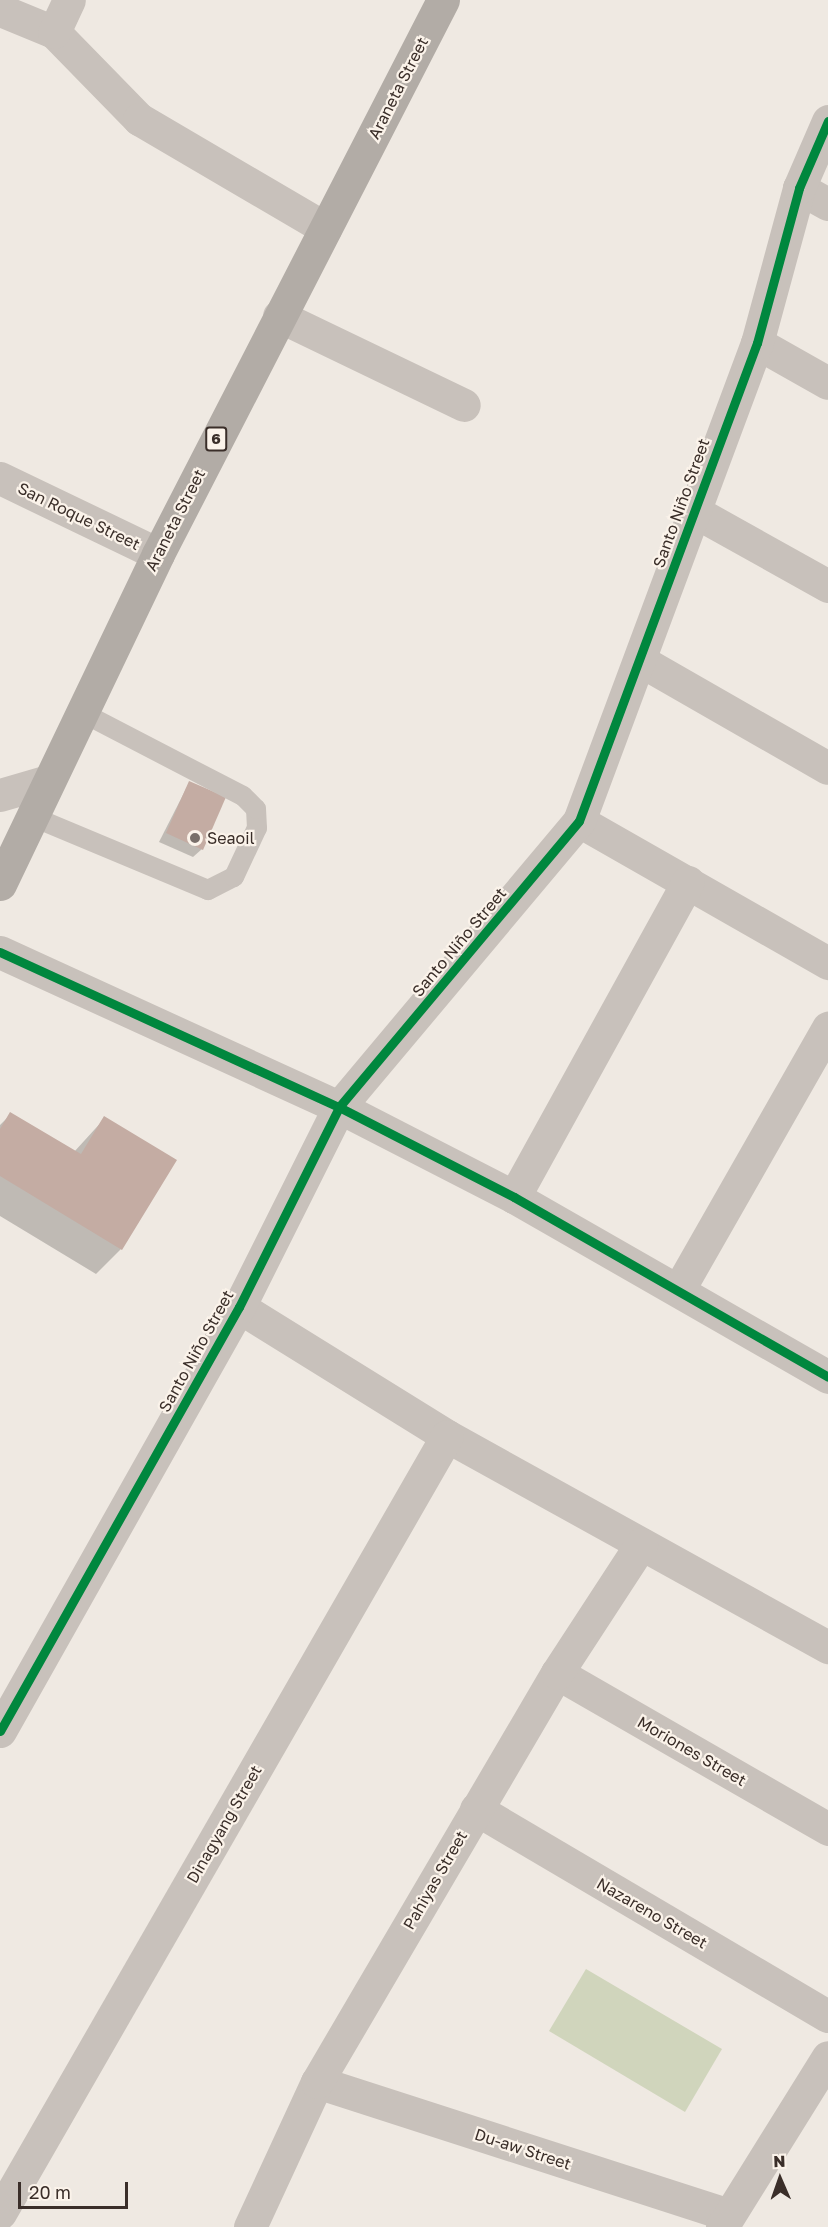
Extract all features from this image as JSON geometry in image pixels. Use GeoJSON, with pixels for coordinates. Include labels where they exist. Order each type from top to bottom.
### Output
{"type":"FeatureCollection","features":[{"type":"Feature","properties":{"kind":"highway","name":"Araneta Street"},"geometry":{"type":"LineString","coordinates":[[0,884],[45,782],[158,554],[443,0]]}},
{"type":"Feature","properties":{"kind":"street"},"geometry":{"type":"LineString","coordinates":[[54,32],[69,0]]}},
{"type":"Feature","properties":{"kind":"street"},"geometry":{"type":"LineString","coordinates":[[0,10],[54,32],[139,119],[325,228]]}},
{"type":"Feature","properties":{"kind":"street","name":"Santo Niño Street"},"geometry":{"type":"LineString","coordinates":[[0,1731],[239,1307],[339,1107],[579,821],[641,661],[692,510],[757,343],[799,188],[828,121]]}},
{"type":"Feature","properties":{"kind":"street"},"geometry":{"type":"LineString","coordinates":[[799,188],[828,204]]}},
{"type":"Feature","properties":{"kind":"street"},"geometry":{"type":"LineString","coordinates":[[279,316],[464,405]]}},
{"type":"Feature","properties":{"kind":"street"},"geometry":{"type":"LineString","coordinates":[[757,343],[828,383]]}},
{"type":"Feature","properties":{"kind":"street","name":"San Roque Street"},"geometry":{"type":"LineString","coordinates":[[0,478],[158,554]]}},
{"type":"Feature","properties":{"kind":"street"},"geometry":{"type":"LineString","coordinates":[[692,510],[828,586]]}},
{"type":"Feature","properties":{"kind":"street"},"geometry":{"type":"LineString","coordinates":[[641,661],[828,768]]}},
{"type":"Feature","properties":{"kind":"street"},"geometry":{"type":"LineString","coordinates":[[0,795],[45,782]]}},
{"type":"Feature","properties":{"kind":"street"},"geometry":{"type":"LineString","coordinates":[[579,821],[828,963]]}},
{"type":"Feature","properties":{"kind":"street"},"geometry":{"type":"LineString","coordinates":[[514,1197],[688,882]]}},
{"type":"Feature","properties":{"kind":"street"},"geometry":{"type":"LineString","coordinates":[[0,952],[339,1107],[514,1197],[827,1373]]}},
{"type":"Feature","properties":{"kind":"street"},"geometry":{"type":"LineString","coordinates":[[679,1289],[828,1028]]}},
{"type":"Feature","properties":{"kind":"street"},"geometry":{"type":"LineString","coordinates":[[239,1307],[447,1436],[828,1647]]}},
{"type":"Feature","properties":{"kind":"street","name":"Dinagyang Street"},"geometry":{"type":"LineString","coordinates":[[0,2213],[447,1436]]}},
{"type":"Feature","properties":{"kind":"street","name":"Pahiyas Street"},"geometry":{"type":"LineString","coordinates":[[250,2227],[317,2082],[556,1673],[641,1544]]}},
{"type":"Feature","properties":{"kind":"street","name":"Moriones Street"},"geometry":{"type":"LineString","coordinates":[[556,1673],[828,1829]]}},
{"type":"Feature","properties":{"kind":"street","name":"Nazareno Street"},"geometry":{"type":"LineString","coordinates":[[476,1809],[828,2016]]}},
{"type":"Feature","properties":{"kind":"street"},"geometry":{"type":"LineString","coordinates":[[725,2221],[828,2057]]}},
{"type":"Feature","properties":{"kind":"street","name":"Du-aw Street"},"geometry":{"type":"LineString","coordinates":[[317,2082],[725,2221]]}},
{"type":"Feature","properties":{"kind":"lane"},"geometry":{"type":"LineString","coordinates":[[31,816],[208,890],[223,886],[238,868],[257,828],[256,809],[243,796],[81,712]]}},
{"type":"Feature","properties":{"kind":"green space"},"geometry":{"type":"Polygon","coordinates":[[[586,1969],[722,2049],[685,2112],[549,2031],[586,1969]]]}},
{"type":"Feature","properties":{"kind":"building"},"geometry":{"type":"Polygon","coordinates":[[[189,781],[226,797],[203,850],[166,833],[189,781]]]}},
{"type":"Feature","properties":{"kind":"building"},"geometry":{"type":"Polygon","coordinates":[[[10,1112],[81,1154],[104,1116],[177,1160],[122,1250],[0,1176],[0,1129],[10,1112]]]}},
{"type":"Feature","properties":{"kind":"cycle path"},"geometry":{"type":"LineString","coordinates":[[0,1731],[239,1307],[339,1107],[579,821],[757,343],[799,188],[828,121]]}},
{"type":"Feature","properties":{"kind":"cycle path"},"geometry":{"type":"LineString","coordinates":[[0,952],[339,1107],[514,1197],[828,1377]]}},
{"type":"Feature","properties":{"kind":"place","name":"Seaoil"},"geometry":{"type":"Point","coordinates":[195,838]}}]}
